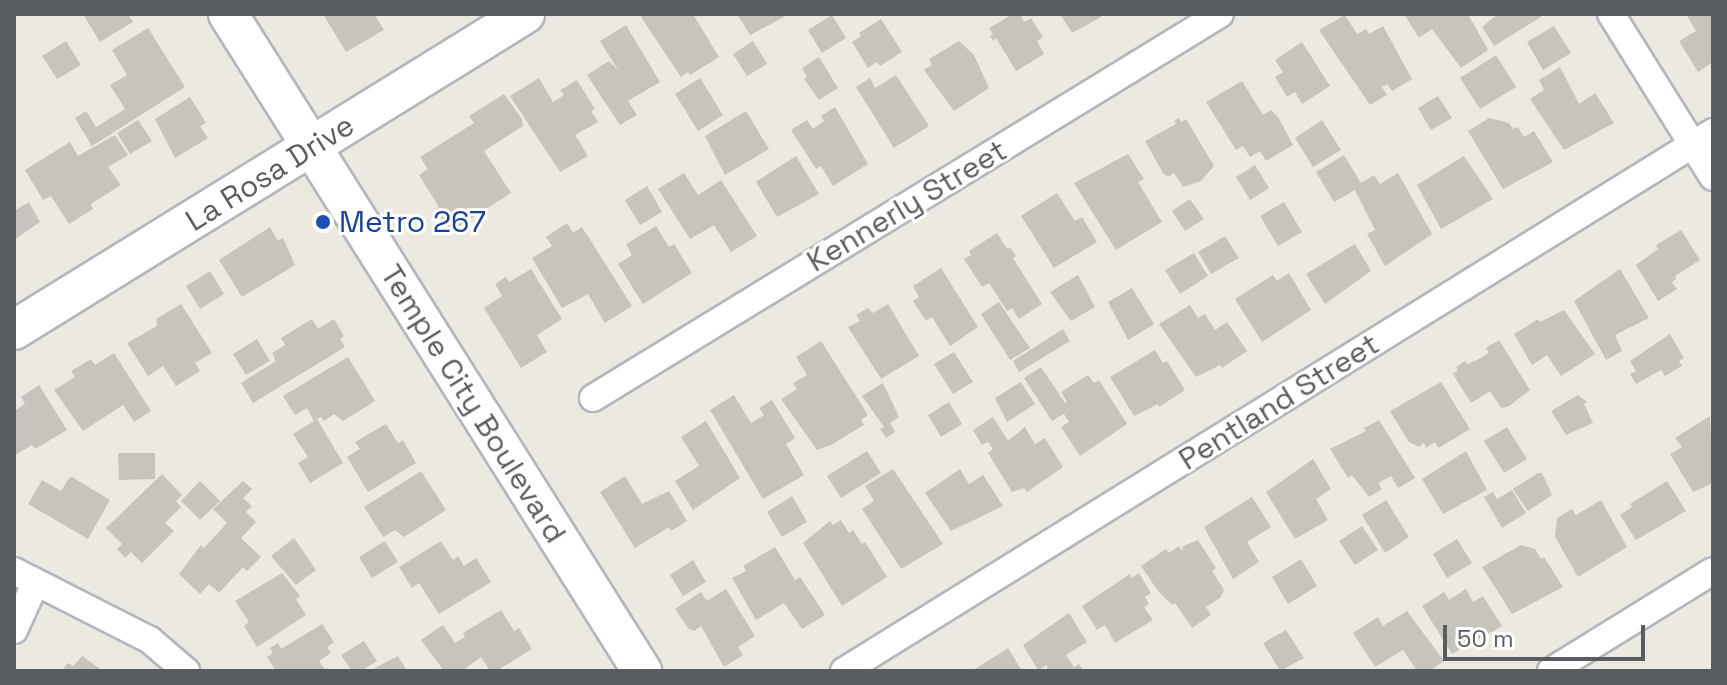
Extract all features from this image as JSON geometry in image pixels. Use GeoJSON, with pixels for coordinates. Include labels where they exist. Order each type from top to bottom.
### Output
{"type":"FeatureCollection","features":[{"type":"Feature","properties":{"kind":"main road","name":"Temple City Boulevard"},"geometry":{"type":"LineString","coordinates":[[228,14],[642,671]]}},
{"type":"Feature","properties":{"kind":"main road","name":"La Rosa Drive"},"geometry":{"type":"LineString","coordinates":[[14,330],[312,149],[525,14]]}},
{"type":"Feature","properties":{"kind":"street","name":"Kennerly Street"},"geometry":{"type":"LineString","coordinates":[[593,398],[1220,14]]}},
{"type":"Feature","properties":{"kind":"street"},"geometry":{"type":"LineString","coordinates":[[1611,14],[1703,138],[1713,177]]}},
{"type":"Feature","properties":{"kind":"street","name":"Pentland Street"},"geometry":{"type":"LineString","coordinates":[[844,671],[1703,138]]}},
{"type":"Feature","properties":{"kind":"street"},"geometry":{"type":"LineString","coordinates":[[1551,671],[1713,571]]}},
{"type":"Feature","properties":{"kind":"street"},"geometry":{"type":"LineString","coordinates":[[14,630],[24,578],[150,640],[186,671]]}},
{"type":"Feature","properties":{"kind":"building"},"geometry":{"type":"Polygon","coordinates":[[[83,14],[128,14],[133,22],[100,42],[83,14]]]}},
{"type":"Feature","properties":{"kind":"building"},"geometry":{"type":"Polygon","coordinates":[[[323,14],[374,14],[384,30],[346,52],[323,14]]]}},
{"type":"Feature","properties":{"kind":"building"},"geometry":{"type":"Polygon","coordinates":[[[645,14],[693,14],[719,57],[690,75],[688,72],[681,77],[641,17],[645,14]]]}},
{"type":"Feature","properties":{"kind":"building"},"geometry":{"type":"Polygon","coordinates":[[[737,14],[782,14],[784,17],[750,35],[737,14]]]}},
{"type":"Feature","properties":{"kind":"building"},"geometry":{"type":"Polygon","coordinates":[[[1013,14],[1020,14],[1024,22],[1031,18],[1043,37],[1037,41],[1044,54],[1016,71],[996,38],[993,41],[989,28],[1013,14]]]}},
{"type":"Feature","properties":{"kind":"building"},"geometry":{"type":"Polygon","coordinates":[[[1060,14],[1099,14],[1101,17],[1072,33],[1060,14]]]}},
{"type":"Feature","properties":{"kind":"building"},"geometry":{"type":"Polygon","coordinates":[[[1404,14],[1468,14],[1488,50],[1461,68],[1432,29],[1419,38],[1404,14]]]}},
{"type":"Feature","properties":{"kind":"building"},"geometry":{"type":"Polygon","coordinates":[[[1498,14],[1539,14],[1541,17],[1494,46],[1482,27],[1498,14]]]}},
{"type":"Feature","properties":{"kind":"building"},"geometry":{"type":"Polygon","coordinates":[[[1686,14],[1713,14],[1713,62],[1698,72],[1679,41],[1696,31],[1686,14]]]}},
{"type":"Feature","properties":{"kind":"building"},"geometry":{"type":"Polygon","coordinates":[[[832,15],[846,38],[822,53],[808,30],[832,15]]]}},
{"type":"Feature","properties":{"kind":"building"},"geometry":{"type":"Polygon","coordinates":[[[1345,15],[1357,34],[1366,29],[1369,34],[1383,26],[1412,79],[1392,91],[1387,84],[1382,87],[1387,95],[1370,105],[1319,30],[1345,15]]]}},
{"type":"Feature","properties":{"kind":"building"},"geometry":{"type":"Polygon","coordinates":[[[881,19],[902,52],[880,66],[877,62],[868,68],[852,42],[861,36],[859,33],[881,19]]]}},
{"type":"Feature","properties":{"kind":"building"},"geometry":{"type":"Polygon","coordinates":[[[626,25],[660,82],[628,101],[637,115],[620,125],[587,75],[609,61],[618,70],[600,41],[626,25]]]}},
{"type":"Feature","properties":{"kind":"building"},"geometry":{"type":"Polygon","coordinates":[[[1554,26],[1571,53],[1543,70],[1527,42],[1554,26]]]}},
{"type":"Feature","properties":{"kind":"building"},"geometry":{"type":"Polygon","coordinates":[[[148,28],[185,87],[92,146],[75,118],[86,111],[96,127],[125,109],[110,85],[127,75],[112,50],[148,28]]]}},
{"type":"Feature","properties":{"kind":"building"},"geometry":{"type":"Polygon","coordinates":[[[66,41],[81,65],[57,79],[42,56],[66,41]]]}},
{"type":"Feature","properties":{"kind":"building"},"geometry":{"type":"Polygon","coordinates":[[[753,41],[767,64],[747,76],[733,54],[753,41]]]}},
{"type":"Feature","properties":{"kind":"building"},"geometry":{"type":"Polygon","coordinates":[[[959,41],[974,55],[989,88],[954,111],[924,70],[932,65],[929,59],[959,41]]]}},
{"type":"Feature","properties":{"kind":"building"},"geometry":{"type":"Polygon","coordinates":[[[1302,42],[1330,86],[1302,104],[1295,92],[1287,97],[1275,77],[1283,72],[1275,60],[1302,42]]]}},
{"type":"Feature","properties":{"kind":"building"},"geometry":{"type":"Polygon","coordinates":[[[1496,55],[1516,87],[1480,109],[1460,78],[1496,55]]]}},
{"type":"Feature","properties":{"kind":"building"},"geometry":{"type":"Polygon","coordinates":[[[819,57],[838,88],[819,100],[804,79],[807,77],[802,68],[819,57]]]}},
{"type":"Feature","properties":{"kind":"building"},"geometry":{"type":"Polygon","coordinates":[[[1560,67],[1579,104],[1595,93],[1614,123],[1564,150],[1530,99],[1544,90],[1539,80],[1560,67]]]}},
{"type":"Feature","properties":{"kind":"building"},"geometry":{"type":"Polygon","coordinates":[[[896,75],[929,126],[894,148],[856,87],[870,78],[875,88],[896,75]]]}},
{"type":"Feature","properties":{"kind":"building"},"geometry":{"type":"Polygon","coordinates":[[[539,78],[553,102],[564,95],[560,90],[577,80],[595,109],[591,111],[598,122],[575,135],[588,156],[560,172],[510,96],[539,78]]]}},
{"type":"Feature","properties":{"kind":"building"},"geometry":{"type":"Polygon","coordinates":[[[700,78],[723,115],[698,131],[675,94],[700,78]]]}},
{"type":"Feature","properties":{"kind":"building"},"geometry":{"type":"Polygon","coordinates":[[[1242,81],[1263,115],[1271,110],[1278,117],[1293,145],[1266,161],[1260,151],[1250,157],[1243,146],[1236,150],[1206,102],[1242,81]]]}},
{"type":"Feature","properties":{"kind":"building"},"geometry":{"type":"Polygon","coordinates":[[[504,94],[522,119],[523,126],[484,151],[511,193],[450,232],[419,175],[428,169],[420,157],[474,123],[469,116],[504,94]]]}},
{"type":"Feature","properties":{"kind":"building"},"geometry":{"type":"Polygon","coordinates":[[[1438,96],[1452,118],[1431,130],[1418,108],[1438,96]]]}},
{"type":"Feature","properties":{"kind":"building"},"geometry":{"type":"Polygon","coordinates":[[[190,97],[206,123],[200,126],[208,138],[175,158],[155,119],[190,97]]]}},
{"type":"Feature","properties":{"kind":"building"},"geometry":{"type":"Polygon","coordinates":[[[835,107],[868,164],[833,186],[821,166],[816,169],[791,130],[807,120],[813,129],[824,121],[821,116],[835,107]]]}},
{"type":"Feature","properties":{"kind":"building"},"geometry":{"type":"Polygon","coordinates":[[[746,111],[769,149],[725,175],[705,136],[746,111]]]}},
{"type":"Feature","properties":{"kind":"building"},"geometry":{"type":"Polygon","coordinates":[[[1179,118],[1181,122],[1186,119],[1214,166],[1201,181],[1183,187],[1174,173],[1168,177],[1163,173],[1145,141],[1176,124],[1174,121],[1179,118]]]}},
{"type":"Feature","properties":{"kind":"building"},"geometry":{"type":"Polygon","coordinates":[[[1489,118],[1509,123],[1513,129],[1518,127],[1524,137],[1534,131],[1553,162],[1503,189],[1468,131],[1489,118]]]}},
{"type":"Feature","properties":{"kind":"building"},"geometry":{"type":"Polygon","coordinates":[[[138,120],[152,141],[130,154],[117,133],[138,120]]]}},
{"type":"Feature","properties":{"kind":"building"},"geometry":{"type":"Polygon","coordinates":[[[1322,120],[1341,150],[1313,167],[1295,138],[1322,120]]]}},
{"type":"Feature","properties":{"kind":"building"},"geometry":{"type":"Polygon","coordinates":[[[115,135],[128,155],[108,167],[121,185],[91,204],[93,209],[69,224],[51,196],[43,200],[25,170],[70,142],[78,156],[115,135]]]}},
{"type":"Feature","properties":{"kind":"building"},"geometry":{"type":"Polygon","coordinates":[[[1128,154],[1144,179],[1138,182],[1162,222],[1116,250],[1074,183],[1128,154]]]}},
{"type":"Feature","properties":{"kind":"building"},"geometry":{"type":"Polygon","coordinates":[[[1344,155],[1361,183],[1374,175],[1380,184],[1398,173],[1432,234],[1385,266],[1367,234],[1375,230],[1355,190],[1334,202],[1316,172],[1344,155]]]}},
{"type":"Feature","properties":{"kind":"building"},"geometry":{"type":"Polygon","coordinates":[[[796,156],[819,194],[777,217],[756,182],[796,156]]]}},
{"type":"Feature","properties":{"kind":"building"},"geometry":{"type":"Polygon","coordinates":[[[1464,156],[1493,199],[1441,229],[1417,185],[1464,156]]]}},
{"type":"Feature","properties":{"kind":"building"},"geometry":{"type":"Polygon","coordinates":[[[1255,165],[1269,188],[1250,200],[1236,177],[1255,165]]]}},
{"type":"Feature","properties":{"kind":"building"},"geometry":{"type":"Polygon","coordinates":[[[684,173],[698,195],[721,180],[757,236],[731,252],[714,225],[690,239],[658,189],[684,173]]]}},
{"type":"Feature","properties":{"kind":"building"},"geometry":{"type":"Polygon","coordinates":[[[647,186],[662,212],[640,225],[625,200],[647,186]]]}},
{"type":"Feature","properties":{"kind":"building"},"geometry":{"type":"Polygon","coordinates":[[[1057,193],[1075,221],[1082,217],[1097,242],[1054,268],[1021,216],[1057,193]]]}},
{"type":"Feature","properties":{"kind":"building"},"geometry":{"type":"Polygon","coordinates":[[[1190,199],[1204,219],[1185,231],[1172,211],[1190,199]]]}},
{"type":"Feature","properties":{"kind":"building"},"geometry":{"type":"Polygon","coordinates":[[[29,202],[40,222],[14,240],[14,211],[29,202]]]}},
{"type":"Feature","properties":{"kind":"building"},"geometry":{"type":"Polygon","coordinates":[[[1284,202],[1302,232],[1278,246],[1260,216],[1284,202]]]}},
{"type":"Feature","properties":{"kind":"building"},"geometry":{"type":"Polygon","coordinates":[[[567,223],[573,233],[582,227],[632,306],[605,323],[588,294],[562,308],[532,258],[552,246],[546,237],[567,223]]]}},
{"type":"Feature","properties":{"kind":"building"},"geometry":{"type":"Polygon","coordinates":[[[656,226],[669,247],[674,244],[692,273],[643,304],[618,264],[632,255],[626,244],[656,226]]]}},
{"type":"Feature","properties":{"kind":"building"},"geometry":{"type":"Polygon","coordinates":[[[270,227],[278,241],[283,238],[295,265],[242,297],[219,260],[270,227]]]}},
{"type":"Feature","properties":{"kind":"building"},"geometry":{"type":"Polygon","coordinates":[[[1681,230],[1700,260],[1675,276],[1672,282],[1677,289],[1658,301],[1636,265],[1658,249],[1656,245],[1681,230]]]}},
{"type":"Feature","properties":{"kind":"building"},"geometry":{"type":"Polygon","coordinates":[[[997,233],[1007,249],[1010,247],[1016,256],[1013,258],[1042,304],[1019,319],[1012,308],[1007,311],[989,283],[982,287],[964,259],[971,255],[969,251],[997,233]]]}},
{"type":"Feature","properties":{"kind":"building"},"geometry":{"type":"Polygon","coordinates":[[[1225,236],[1239,258],[1211,274],[1198,252],[1225,236]]]}},
{"type":"Feature","properties":{"kind":"building"},"geometry":{"type":"Polygon","coordinates":[[[1355,244],[1371,271],[1325,304],[1306,274],[1355,244]]]}},
{"type":"Feature","properties":{"kind":"building"},"geometry":{"type":"Polygon","coordinates":[[[1194,253],[1208,276],[1180,294],[1165,270],[1194,253]]]}},
{"type":"Feature","properties":{"kind":"building"},"geometry":{"type":"Polygon","coordinates":[[[941,268],[978,327],[950,346],[932,317],[926,321],[913,301],[919,297],[913,286],[941,268]]]}},
{"type":"Feature","properties":{"kind":"building"},"geometry":{"type":"Polygon","coordinates":[[[531,269],[562,319],[537,335],[547,352],[521,368],[484,308],[502,296],[495,284],[506,277],[509,282],[531,269]]]}},
{"type":"Feature","properties":{"kind":"building"},"geometry":{"type":"Polygon","coordinates":[[[1620,269],[1649,318],[1615,335],[1622,351],[1606,360],[1574,301],[1620,269]]]}},
{"type":"Feature","properties":{"kind":"building"},"geometry":{"type":"Polygon","coordinates":[[[210,271],[224,294],[200,309],[186,286],[210,271]]]}},
{"type":"Feature","properties":{"kind":"building"},"geometry":{"type":"Polygon","coordinates":[[[1289,273],[1311,310],[1262,342],[1235,299],[1273,275],[1277,281],[1289,273]]]}},
{"type":"Feature","properties":{"kind":"building"},"geometry":{"type":"Polygon","coordinates":[[[1078,275],[1095,307],[1071,321],[1050,292],[1078,275]]]}},
{"type":"Feature","properties":{"kind":"building"},"geometry":{"type":"Polygon","coordinates":[[[1132,288],[1154,324],[1128,340],[1108,302],[1132,288]]]}},
{"type":"Feature","properties":{"kind":"building"},"geometry":{"type":"Polygon","coordinates":[[[999,302],[1030,348],[1010,360],[981,314],[999,302]]]}},
{"type":"Feature","properties":{"kind":"building"},"geometry":{"type":"Polygon","coordinates":[[[181,304],[212,353],[195,363],[200,371],[176,386],[163,366],[148,376],[127,343],[157,326],[156,319],[181,304]]]}},
{"type":"Feature","properties":{"kind":"building"},"geometry":{"type":"Polygon","coordinates":[[[888,304],[919,356],[881,379],[848,327],[860,321],[856,315],[868,308],[873,313],[888,304]]]}},
{"type":"Feature","properties":{"kind":"building"},"geometry":{"type":"Polygon","coordinates":[[[1190,305],[1198,318],[1205,314],[1215,330],[1227,322],[1247,351],[1222,368],[1220,365],[1196,377],[1159,324],[1190,305]]]}},
{"type":"Feature","properties":{"kind":"building"},"geometry":{"type":"Polygon","coordinates":[[[1564,310],[1595,354],[1561,376],[1547,355],[1532,365],[1514,334],[1538,319],[1540,322],[1564,310]]]}},
{"type":"Feature","properties":{"kind":"building"},"geometry":{"type":"Polygon","coordinates":[[[312,319],[318,329],[334,319],[344,336],[340,339],[345,347],[253,403],[241,383],[276,361],[272,353],[285,345],[281,338],[312,319]]]}},
{"type":"Feature","properties":{"kind":"building"},"geometry":{"type":"Polygon","coordinates":[[[1063,329],[1070,341],[1019,372],[1013,361],[1063,329]]]}},
{"type":"Feature","properties":{"kind":"building"},"geometry":{"type":"Polygon","coordinates":[[[1670,334],[1684,358],[1679,361],[1682,366],[1665,376],[1661,370],[1636,384],[1630,374],[1636,371],[1630,361],[1670,334]]]}},
{"type":"Feature","properties":{"kind":"building"},"geometry":{"type":"Polygon","coordinates":[[[257,339],[270,361],[246,375],[233,354],[257,339]]]}},
{"type":"Feature","properties":{"kind":"building"},"geometry":{"type":"Polygon","coordinates":[[[1499,340],[1530,390],[1508,407],[1501,408],[1490,391],[1471,403],[1453,374],[1458,370],[1456,367],[1489,353],[1486,348],[1499,340]]]}},
{"type":"Feature","properties":{"kind":"building"},"geometry":{"type":"Polygon","coordinates":[[[821,341],[868,415],[861,420],[864,425],[817,450],[781,399],[797,389],[793,383],[807,375],[796,357],[821,341]]]}},
{"type":"Feature","properties":{"kind":"building"},"geometry":{"type":"Polygon","coordinates":[[[1155,350],[1163,363],[1167,361],[1185,390],[1159,407],[1158,404],[1134,416],[1110,377],[1155,350]]]}},
{"type":"Feature","properties":{"kind":"building"},"geometry":{"type":"Polygon","coordinates":[[[954,352],[973,382],[953,394],[934,364],[954,352]]]}},
{"type":"Feature","properties":{"kind":"building"},"geometry":{"type":"Polygon","coordinates":[[[114,353],[151,411],[134,422],[123,405],[83,431],[54,390],[75,377],[71,371],[91,359],[95,365],[114,353]]]}},
{"type":"Feature","properties":{"kind":"building"},"geometry":{"type":"Polygon","coordinates":[[[348,357],[375,401],[343,421],[334,414],[324,421],[321,417],[317,419],[343,463],[310,483],[298,463],[308,457],[293,434],[314,421],[307,408],[295,415],[283,396],[348,357]]]}},
{"type":"Feature","properties":{"kind":"building"},"geometry":{"type":"Polygon","coordinates":[[[1041,367],[1065,403],[1061,392],[1088,375],[1094,383],[1099,380],[1127,424],[1080,456],[1061,427],[1069,422],[1064,414],[1052,421],[1024,378],[1041,367]]]}},
{"type":"Feature","properties":{"kind":"building"},"geometry":{"type":"Polygon","coordinates":[[[1021,382],[1035,404],[1007,422],[995,398],[1021,382]]]}},
{"type":"Feature","properties":{"kind":"building"},"geometry":{"type":"Polygon","coordinates":[[[1441,382],[1470,429],[1438,448],[1435,442],[1426,448],[1424,443],[1419,447],[1409,442],[1390,411],[1441,382]]]}},
{"type":"Feature","properties":{"kind":"building"},"geometry":{"type":"Polygon","coordinates":[[[883,383],[899,417],[890,423],[895,432],[886,438],[880,429],[884,427],[862,396],[883,383]]]}},
{"type":"Feature","properties":{"kind":"building"},"geometry":{"type":"Polygon","coordinates":[[[39,385],[67,430],[35,449],[32,445],[14,456],[14,411],[25,404],[21,397],[39,385]]]}},
{"type":"Feature","properties":{"kind":"building"},"geometry":{"type":"Polygon","coordinates":[[[734,395],[751,423],[764,415],[759,408],[772,400],[795,438],[786,444],[804,475],[763,499],[710,410],[734,395]]]}},
{"type":"Feature","properties":{"kind":"building"},"geometry":{"type":"Polygon","coordinates":[[[1578,395],[1587,402],[1584,404],[1593,423],[1566,435],[1551,411],[1578,395]]]}},
{"type":"Feature","properties":{"kind":"building"},"geometry":{"type":"Polygon","coordinates":[[[949,402],[962,424],[941,437],[928,415],[949,402]]]}},
{"type":"Feature","properties":{"kind":"building"},"geometry":{"type":"Polygon","coordinates":[[[1710,416],[1713,483],[1693,492],[1670,454],[1682,447],[1675,438],[1710,416]]]}},
{"type":"Feature","properties":{"kind":"building"},"geometry":{"type":"Polygon","coordinates":[[[993,417],[1008,441],[1025,427],[1035,444],[1045,438],[1063,467],[1027,492],[1024,488],[1012,492],[988,453],[993,449],[988,442],[982,445],[973,430],[993,417]]]}},
{"type":"Feature","properties":{"kind":"building"},"geometry":{"type":"Polygon","coordinates":[[[1379,420],[1415,478],[1398,488],[1391,476],[1378,483],[1382,489],[1369,497],[1352,475],[1348,478],[1330,449],[1366,431],[1364,428],[1379,420]]]}},
{"type":"Feature","properties":{"kind":"building"},"geometry":{"type":"Polygon","coordinates":[[[706,421],[740,478],[693,510],[675,481],[699,466],[681,437],[706,421]]]}},
{"type":"Feature","properties":{"kind":"building"},"geometry":{"type":"Polygon","coordinates":[[[386,424],[398,443],[403,440],[416,463],[368,492],[347,457],[360,449],[355,442],[386,424]]]}},
{"type":"Feature","properties":{"kind":"building"},"geometry":{"type":"Polygon","coordinates":[[[1507,427],[1527,459],[1504,473],[1484,441],[1507,427]]]}},
{"type":"Feature","properties":{"kind":"building"},"geometry":{"type":"Polygon","coordinates":[[[867,451],[881,473],[841,498],[827,476],[867,451]]]}},
{"type":"Feature","properties":{"kind":"building"},"geometry":{"type":"Polygon","coordinates":[[[1466,451],[1487,490],[1443,514],[1422,479],[1466,451]]]}},
{"type":"Feature","properties":{"kind":"building"},"geometry":{"type":"Polygon","coordinates":[[[118,453],[155,453],[155,479],[119,480],[118,453]]]}},
{"type":"Feature","properties":{"kind":"building"},"geometry":{"type":"Polygon","coordinates":[[[1313,459],[1331,489],[1316,499],[1328,520],[1295,539],[1266,492],[1313,459]]]}},
{"type":"Feature","properties":{"kind":"building"},"geometry":{"type":"Polygon","coordinates":[[[893,469],[943,544],[901,569],[862,509],[874,501],[865,486],[893,469]]]}},
{"type":"Feature","properties":{"kind":"building"},"geometry":{"type":"Polygon","coordinates":[[[960,469],[969,484],[983,475],[1003,506],[951,531],[925,493],[960,469]]]}},
{"type":"Feature","properties":{"kind":"building"},"geometry":{"type":"Polygon","coordinates":[[[421,471],[446,510],[404,537],[395,530],[383,537],[364,507],[421,471]]]}},
{"type":"Feature","properties":{"kind":"building"},"geometry":{"type":"Polygon","coordinates":[[[1542,473],[1552,495],[1528,511],[1513,489],[1542,473]]]}},
{"type":"Feature","properties":{"kind":"building"},"geometry":{"type":"Polygon","coordinates":[[[162,474],[182,495],[176,501],[181,507],[165,523],[174,531],[142,563],[131,552],[125,558],[117,549],[122,544],[106,528],[162,474]]]}},
{"type":"Feature","properties":{"kind":"building"},"geometry":{"type":"Polygon","coordinates":[[[625,476],[642,504],[669,491],[687,521],[671,531],[669,527],[635,548],[600,492],[625,476]]]}},
{"type":"Feature","properties":{"kind":"building"},"geometry":{"type":"Polygon","coordinates":[[[72,477],[110,500],[88,539],[28,504],[42,480],[61,491],[72,477]]]}},
{"type":"Feature","properties":{"kind":"building"},"geometry":{"type":"Polygon","coordinates":[[[200,481],[220,501],[200,520],[181,501],[200,481]]]}},
{"type":"Feature","properties":{"kind":"building"},"geometry":{"type":"Polygon","coordinates":[[[243,481],[252,489],[243,498],[252,506],[246,512],[256,522],[241,538],[261,557],[247,571],[243,567],[219,593],[209,584],[200,594],[179,574],[201,545],[204,548],[227,523],[213,509],[243,481]]]}},
{"type":"Feature","properties":{"kind":"building"},"geometry":{"type":"Polygon","coordinates":[[[1667,481],[1686,511],[1636,540],[1620,515],[1632,507],[1630,504],[1667,481]]]}},
{"type":"Feature","properties":{"kind":"building"},"geometry":{"type":"Polygon","coordinates":[[[1512,490],[1526,513],[1502,528],[1484,497],[1493,492],[1497,499],[1512,490]]]}},
{"type":"Feature","properties":{"kind":"building"},"geometry":{"type":"Polygon","coordinates":[[[792,496],[807,522],[782,537],[767,512],[792,496]]]}},
{"type":"Feature","properties":{"kind":"building"},"geometry":{"type":"Polygon","coordinates":[[[1252,497],[1271,527],[1247,542],[1259,562],[1233,579],[1204,527],[1252,497]]]}},
{"type":"Feature","properties":{"kind":"building"},"geometry":{"type":"Polygon","coordinates":[[[1386,500],[1409,537],[1385,553],[1362,515],[1386,500]]]}},
{"type":"Feature","properties":{"kind":"building"},"geometry":{"type":"Polygon","coordinates":[[[1601,500],[1627,547],[1578,577],[1555,537],[1557,518],[1572,509],[1576,515],[1601,500]]]}},
{"type":"Feature","properties":{"kind":"building"},"geometry":{"type":"Polygon","coordinates":[[[841,520],[849,533],[853,530],[862,544],[865,542],[887,577],[842,606],[803,543],[830,521],[833,525],[841,520]]]}},
{"type":"Feature","properties":{"kind":"building"},"geometry":{"type":"Polygon","coordinates":[[[1362,526],[1378,550],[1355,565],[1339,541],[1362,526]]]}},
{"type":"Feature","properties":{"kind":"building"},"geometry":{"type":"Polygon","coordinates":[[[294,538],[316,570],[296,585],[271,556],[294,538]]]}},
{"type":"Feature","properties":{"kind":"building"},"geometry":{"type":"Polygon","coordinates":[[[1457,539],[1472,563],[1447,578],[1433,554],[1457,539]]]}},
{"type":"Feature","properties":{"kind":"building"},"geometry":{"type":"Polygon","coordinates":[[[1198,540],[1216,568],[1212,571],[1224,590],[1220,598],[1206,607],[1211,615],[1192,628],[1175,603],[1172,605],[1158,591],[1141,566],[1166,549],[1169,553],[1179,546],[1182,551],[1183,546],[1198,540]]]}},
{"type":"Feature","properties":{"kind":"building"},"geometry":{"type":"Polygon","coordinates":[[[385,541],[398,562],[372,578],[359,557],[385,541]]]}},
{"type":"Feature","properties":{"kind":"building"},"geometry":{"type":"Polygon","coordinates":[[[441,541],[453,560],[458,556],[464,566],[476,558],[491,582],[439,614],[419,583],[412,588],[399,567],[441,541]]]}},
{"type":"Feature","properties":{"kind":"building"},"geometry":{"type":"Polygon","coordinates":[[[1521,545],[1535,549],[1541,559],[1544,557],[1563,587],[1512,614],[1482,567],[1521,545]]]}},
{"type":"Feature","properties":{"kind":"building"},"geometry":{"type":"Polygon","coordinates":[[[775,547],[795,580],[800,577],[825,615],[802,629],[784,603],[756,620],[732,578],[746,571],[743,566],[775,547]]]}},
{"type":"Feature","properties":{"kind":"building"},"geometry":{"type":"Polygon","coordinates":[[[1301,559],[1317,586],[1288,604],[1272,577],[1301,559]]]}},
{"type":"Feature","properties":{"kind":"building"},"geometry":{"type":"Polygon","coordinates":[[[693,560],[706,582],[683,596],[670,575],[693,560]]]}},
{"type":"Feature","properties":{"kind":"building"},"geometry":{"type":"Polygon","coordinates":[[[282,573],[300,596],[296,599],[306,615],[257,647],[244,626],[249,622],[235,601],[282,573]]]}},
{"type":"Feature","properties":{"kind":"building"},"geometry":{"type":"Polygon","coordinates":[[[1139,573],[1151,593],[1145,597],[1149,604],[1144,607],[1153,620],[1115,643],[1105,625],[1097,630],[1082,606],[1130,574],[1132,578],[1139,573]]]}},
{"type":"Feature","properties":{"kind":"building"},"geometry":{"type":"Polygon","coordinates":[[[726,589],[755,636],[738,647],[743,655],[724,667],[701,626],[694,631],[688,628],[675,609],[701,592],[707,601],[726,589]]]}},
{"type":"Feature","properties":{"kind":"building"},"geometry":{"type":"Polygon","coordinates":[[[1466,589],[1473,602],[1483,596],[1502,626],[1452,654],[1422,606],[1444,592],[1449,600],[1466,589]]]}},
{"type":"Feature","properties":{"kind":"building"},"geometry":{"type":"Polygon","coordinates":[[[501,610],[514,631],[519,628],[532,649],[496,671],[490,671],[481,657],[462,671],[444,671],[421,640],[443,625],[455,643],[465,637],[463,633],[501,610]]]}},
{"type":"Feature","properties":{"kind":"building"},"geometry":{"type":"Polygon","coordinates":[[[1407,611],[1444,661],[1429,671],[1417,671],[1403,650],[1375,667],[1353,633],[1378,617],[1383,626],[1407,611]]]}},
{"type":"Feature","properties":{"kind":"building"},"geometry":{"type":"Polygon","coordinates":[[[1069,613],[1087,642],[1066,655],[1074,667],[1079,664],[1084,671],[1047,671],[1047,665],[1038,670],[1023,645],[1069,613]]]}},
{"type":"Feature","properties":{"kind":"building"},"geometry":{"type":"Polygon","coordinates":[[[322,624],[334,642],[327,647],[331,653],[319,661],[326,671],[276,671],[267,657],[273,653],[270,648],[278,643],[281,649],[322,624]]]}},
{"type":"Feature","properties":{"kind":"building"},"geometry":{"type":"Polygon","coordinates":[[[1286,630],[1304,658],[1280,671],[1263,643],[1286,630]]]}},
{"type":"Feature","properties":{"kind":"building"},"geometry":{"type":"Polygon","coordinates":[[[364,641],[377,661],[361,671],[352,671],[341,655],[364,641]]]}},
{"type":"Feature","properties":{"kind":"building"},"geometry":{"type":"Polygon","coordinates":[[[1008,648],[1022,671],[972,671],[1008,648]]]}},
{"type":"Feature","properties":{"kind":"building"},"geometry":{"type":"Polygon","coordinates":[[[82,656],[103,671],[62,671],[68,663],[73,666],[82,656]]]}},
{"type":"Feature","properties":{"kind":"building"},"geometry":{"type":"Polygon","coordinates":[[[398,656],[407,671],[370,671],[384,663],[398,656]]]}},
{"type":"Feature","properties":{"kind":"place","name":"Metro 267"},"geometry":{"type":"Point","coordinates":[323,222]}}]}
